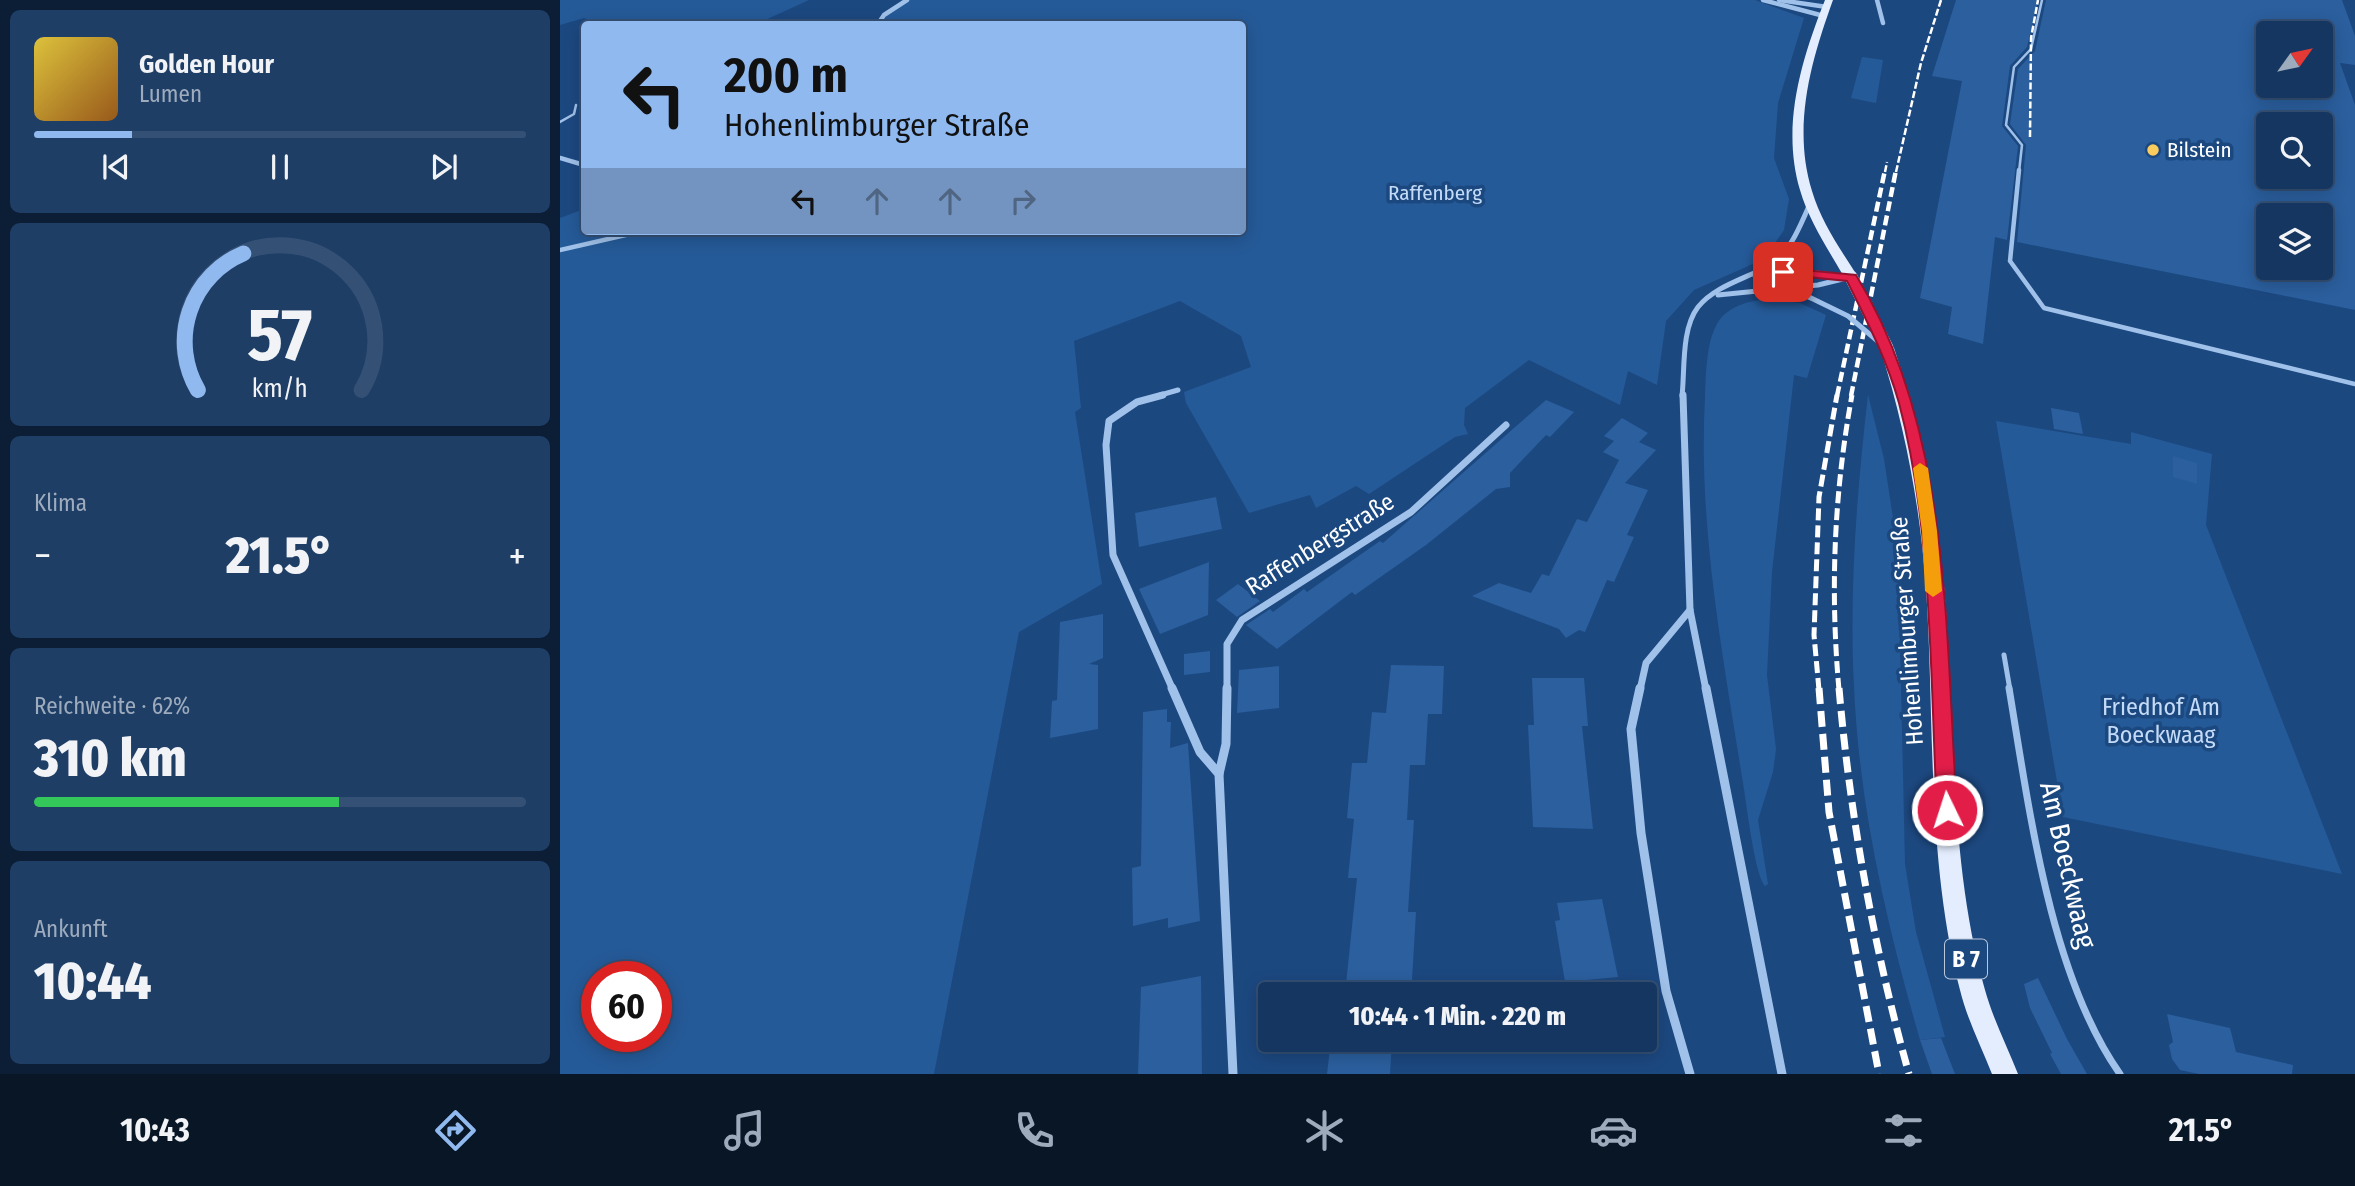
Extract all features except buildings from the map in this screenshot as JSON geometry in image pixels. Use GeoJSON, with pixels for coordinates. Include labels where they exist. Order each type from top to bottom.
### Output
{"type":"FeatureCollection","features":[{"type":"Feature","properties":{"kind":"main road","name":"Hohenlimburger Straße"},"geometry":{"type":"LineString","coordinates":[[1827,8],[1804,77],[1799,108],[1798,141],[1806,191],[1887,348],[1914,439],[1930,531],[1956,911],[1973,991],[2005,1074]]}},
{"type":"Feature","properties":{"kind":"street"},"geometry":{"type":"LineString","coordinates":[[880,21],[884,15],[907,0]]}},
{"type":"Feature","properties":{"kind":"street"},"geometry":{"type":"LineString","coordinates":[[1763,0],[1827,8]]}},
{"type":"Feature","properties":{"kind":"street"},"geometry":{"type":"LineString","coordinates":[[1779,0],[1827,8]]}},
{"type":"Feature","properties":{"kind":"street"},"geometry":{"type":"LineString","coordinates":[[1877,0],[1883,23]]}},
{"type":"Feature","properties":{"kind":"street"},"geometry":{"type":"LineString","coordinates":[[560,158],[581,164]]}},
{"type":"Feature","properties":{"kind":"street"},"geometry":{"type":"LineString","coordinates":[[1782,1074],[1690,610],[1681,414],[1688,330],[1698,307],[1774,262],[1790,246],[1811,202]]}},
{"type":"Feature","properties":{"kind":"street"},"geometry":{"type":"LineString","coordinates":[[1746,278],[1783,272],[1851,277]]}},
{"type":"Feature","properties":{"kind":"street"},"geometry":{"type":"LineString","coordinates":[[1712,297],[1749,287],[1814,285],[1851,277]]}},
{"type":"Feature","properties":{"kind":"street"},"geometry":{"type":"LineString","coordinates":[[1774,286],[1811,298],[1848,316],[1887,348]]}},
{"type":"Feature","properties":{"kind":"street"},"geometry":{"type":"LineString","coordinates":[[1178,390],[1137,402],[1109,421],[1107,445],[1113,555],[1200,752],[1219,774]]}},
{"type":"Feature","properties":{"kind":"street","name":"Raffenbergstraße"},"geometry":{"type":"LineString","coordinates":[[1233,1074],[1219,774],[1226,744],[1227,644],[1242,620],[1411,513],[1506,425]]}},
{"type":"Feature","properties":{"kind":"street"},"geometry":{"type":"LineString","coordinates":[[1690,610],[1646,663],[1631,729],[1641,833],[1666,991],[1690,1074]]}},
{"type":"Feature","properties":{"kind":"lane"},"geometry":{"type":"LineString","coordinates":[[2042,0],[2031,49],[2014,67],[2006,125],[2022,145],[2010,261],[2045,307],[2355,384]]}},
{"type":"Feature","properties":{"kind":"lane"},"geometry":{"type":"LineString","coordinates":[[560,121],[574,114],[576,105]]}},
{"type":"Feature","properties":{"kind":"lane"},"geometry":{"type":"LineString","coordinates":[[560,250],[626,235]]}},
{"type":"Feature","properties":{"kind":"lane","name":"Am Boeckwaag"},"geometry":{"type":"LineString","coordinates":[[2004,655],[2038,849],[2064,955],[2087,1023],[2120,1074]]}},
{"type":"Feature","properties":{"kind":"green space"},"geometry":{"type":"Polygon","coordinates":[[[560,0],[809,0],[763,21],[592,21],[584,18],[560,25],[560,0]]]}},
{"type":"Feature","properties":{"kind":"green space","name":"Raffenberg"},"geometry":{"type":"Polygon","coordinates":[[[907,0],[1755,0],[1804,18],[1778,103],[1774,158],[1789,199],[1784,230],[1764,259],[1694,290],[1666,321],[1657,385],[1628,371],[1620,405],[1529,360],[1465,408],[1464,425],[1468,434],[1455,437],[1369,494],[1356,486],[1316,508],[1310,495],[1249,513],[1186,403],[1184,392],[1251,367],[1241,336],[1180,301],[1074,341],[1081,408],[1075,412],[1102,584],[1019,632],[934,1074],[560,1074],[560,218],[581,210],[581,235],[1246,235],[1246,21],[880,21],[884,15],[907,0]]]}},
{"type":"Feature","properties":{"kind":"green space"},"geometry":{"type":"Polygon","coordinates":[[[1862,57],[1883,60],[1876,103],[1851,98],[1862,57]]]}},
{"type":"Feature","properties":{"kind":"green space"},"geometry":{"type":"Polygon","coordinates":[[[1767,299],[1800,303],[1826,315],[1807,378],[1794,375],[1772,572],[1767,675],[1776,749],[1773,772],[1758,820],[1768,884],[1765,886],[1757,866],[1751,834],[1713,588],[1704,445],[1706,369],[1713,332],[1721,318],[1732,309],[1767,299]]]}},
{"type":"Feature","properties":{"kind":"green space"},"geometry":{"type":"Polygon","coordinates":[[[1868,395],[1884,459],[1898,551],[1905,864],[1916,932],[1945,1037],[1920,1040],[1876,865],[1857,731],[1853,577],[1868,395]]]}},
{"type":"Feature","properties":{"kind":"green space","name":"Friedhof Am Boeckwaag"},"geometry":{"type":"Polygon","coordinates":[[[1996,421],[2131,444],[2131,432],[2212,454],[2206,525],[2342,874],[2063,817],[1996,421]]]}},
{"type":"Feature","properties":{"kind":"railway"},"geometry":{"type":"LineString","coordinates":[[1896,172],[1921,63],[1941,0]]}},
{"type":"Feature","properties":{"kind":"railway"},"geometry":{"type":"LineString","coordinates":[[2030,137],[2031,38],[2038,0]]}},
{"type":"Feature","properties":{"kind":"railway"},"geometry":{"type":"LineString","coordinates":[[1885,172],[1887,162]]}},
{"type":"Feature","properties":{"kind":"railway"},"geometry":{"type":"LineString","coordinates":[[1837,396],[1885,170]]}},
{"type":"Feature","properties":{"kind":"railway"},"geometry":{"type":"LineString","coordinates":[[1851,396],[1896,170]]}},
{"type":"Feature","properties":{"kind":"railway"},"geometry":{"type":"LineString","coordinates":[[1819,690],[1814,635],[1819,497],[1837,395]]}},
{"type":"Feature","properties":{"kind":"railway"},"geometry":{"type":"LineString","coordinates":[[1839,690],[1835,542],[1841,468],[1852,395]]}},
{"type":"Feature","properties":{"kind":"railway"},"geometry":{"type":"LineString","coordinates":[[1819,688],[1829,812],[1879,1074]]}},
{"type":"Feature","properties":{"kind":"railway"},"geometry":{"type":"LineString","coordinates":[[1839,688],[1865,882],[1874,931],[1909,1074]]}},
{"type":"Feature","properties":{"kind":"slow traffic"},"geometry":{"type":"LineString","coordinates":[[1920,468],[1930,531],[1933,591]]}},
{"type":"Feature","properties":{"kind":"place","name":"Bilstein"},"geometry":{"type":"Point","coordinates":[2153,150]}},
{"type":"Feature","properties":{"kind":"route"},"geometry":{"type":"LineString","coordinates":[[1783,272],[1801,271],[1851,277],[1887,348],[1905,402],[1919,463],[1930,531],[1947,810]]}}]}
